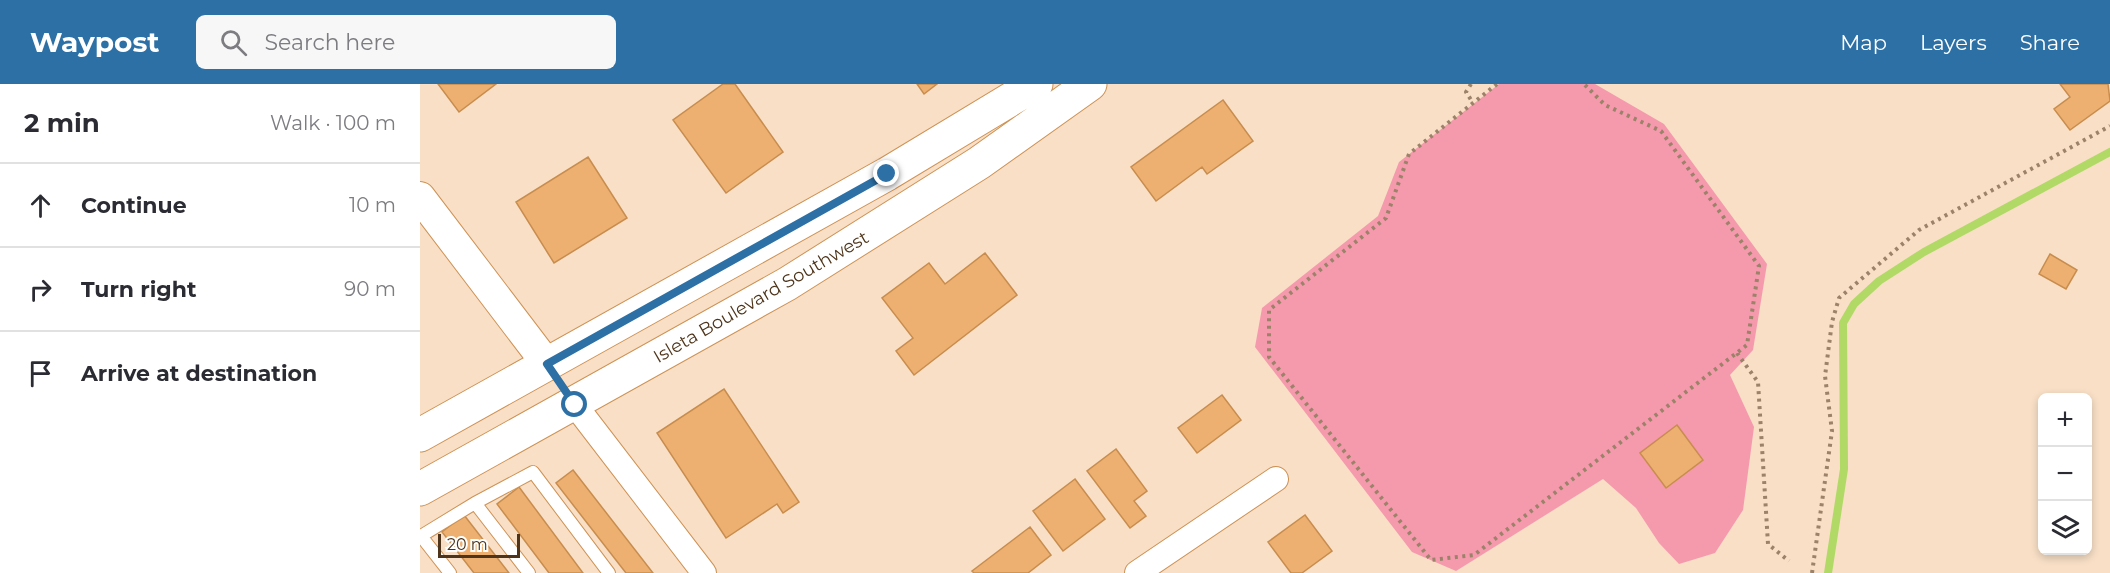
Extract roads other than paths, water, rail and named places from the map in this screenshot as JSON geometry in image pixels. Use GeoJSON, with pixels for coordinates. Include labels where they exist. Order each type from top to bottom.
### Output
{"type":"FeatureCollection","features":[{"type":"Feature","properties":{"kind":"main road"},"geometry":{"type":"LineString","coordinates":[[420,435],[887,174],[1034,84]]}},
{"type":"Feature","properties":{"kind":"main road","name":"Isleta Boulevard Southwest"},"geometry":{"type":"LineString","coordinates":[[420,489],[575,405],[787,284],[885,225],[979,163],[1089,84]]}},
{"type":"Feature","properties":{"kind":"main road"},"geometry":{"type":"LineString","coordinates":[[547,364],[575,405]]}},
{"type":"Feature","properties":{"kind":"street"},"geometry":{"type":"LineString","coordinates":[[420,197],[547,364]]}},
{"type":"Feature","properties":{"kind":"street"},"geometry":{"type":"LineString","coordinates":[[575,405],[704,573]]}},
{"type":"Feature","properties":{"kind":"street"},"geometry":{"type":"LineString","coordinates":[[1137,573],[1276,478]]}},
{"type":"Feature","properties":{"kind":"lane"},"geometry":{"type":"LineString","coordinates":[[450,573],[421,535],[533,472],[609,573]]}},
{"type":"Feature","properties":{"kind":"lane"},"geometry":{"type":"LineString","coordinates":[[475,503],[529,573]]}},
{"type":"Feature","properties":{"kind":"waterway"},"geometry":{"type":"LineString","coordinates":[[1828,573],[1844,469],[1843,323],[1854,304],[1879,281],[1924,252],[2110,152]]}}]}
